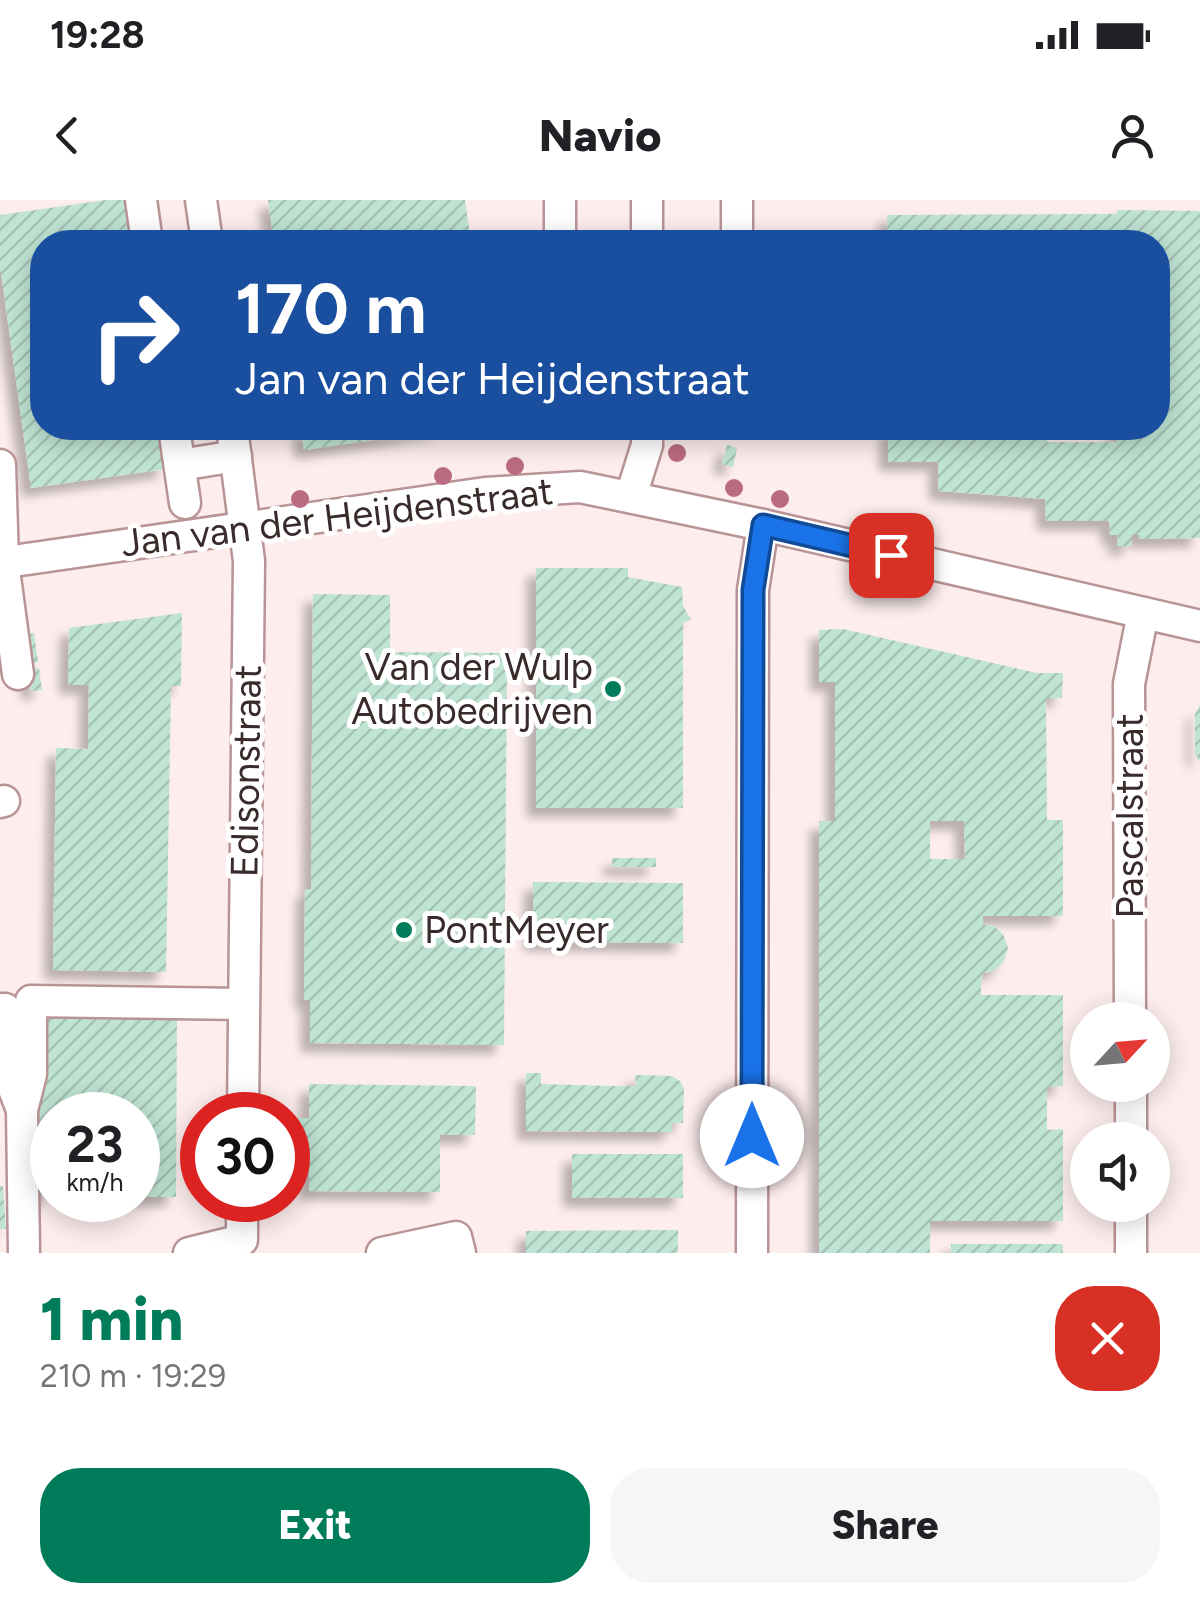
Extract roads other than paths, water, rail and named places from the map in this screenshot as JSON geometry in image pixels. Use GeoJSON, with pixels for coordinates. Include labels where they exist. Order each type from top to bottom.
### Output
{"type":"FeatureCollection","features":[{"type":"Feature","properties":{"kind":"street"},"geometry":{"type":"LineString","coordinates":[[141,200],[145,230]]}},
{"type":"Feature","properties":{"kind":"street"},"geometry":{"type":"LineString","coordinates":[[201,200],[205,230]]}},
{"type":"Feature","properties":{"kind":"street"},"geometry":{"type":"LineString","coordinates":[[560,200],[560,230]]}},
{"type":"Feature","properties":{"kind":"street"},"geometry":{"type":"LineString","coordinates":[[647,200],[647,230]]}},
{"type":"Feature","properties":{"kind":"street"},"geometry":{"type":"LineString","coordinates":[[736,230],[737,200]]}},
{"type":"Feature","properties":{"kind":"street"},"geometry":{"type":"LineString","coordinates":[[176,440],[185,503]]}},
{"type":"Feature","properties":{"kind":"street"},"geometry":{"type":"LineString","coordinates":[[631,496],[647,440]]}},
{"type":"Feature","properties":{"kind":"street"},"geometry":{"type":"LineString","coordinates":[[180,465],[234,442]]}},
{"type":"Feature","properties":{"kind":"street","name":"Edisonstraat"},"geometry":{"type":"LineString","coordinates":[[234,442],[249,570],[242,1092]]}},
{"type":"Feature","properties":{"kind":"street"},"geometry":{"type":"LineString","coordinates":[[0,465],[1,563],[18,674]]}},
{"type":"Feature","properties":{"kind":"street","name":"Jan van der Heijdenstraat"},"geometry":{"type":"LineString","coordinates":[[1,563],[520,489],[580,487],[1200,626]]}},
{"type":"Feature","properties":{"kind":"street"},"geometry":{"type":"LineString","coordinates":[[752,1253],[753,590],[763,525]]}},
{"type":"Feature","properties":{"kind":"street","name":"Pascalstraat"},"geometry":{"type":"LineString","coordinates":[[1130,1002],[1129,684],[1143,613]]}},
{"type":"Feature","properties":{"kind":"street"},"geometry":{"type":"LineString","coordinates":[[24,1253],[22,1110],[30,1074],[31,1001],[243,1004]]}},
{"type":"Feature","properties":{"kind":"street"},"geometry":{"type":"LineString","coordinates":[[0,1009],[5,1009],[10,1076],[22,1110]]}},
{"type":"Feature","properties":{"kind":"street"},"geometry":{"type":"LineString","coordinates":[[189,1253],[242,1240],[242,1222]]}},
{"type":"Feature","properties":{"kind":"street"},"geometry":{"type":"LineString","coordinates":[[1131,1222],[1131,1253]]}},
{"type":"Feature","properties":{"kind":"street"},"geometry":{"type":"LineString","coordinates":[[382,1253],[456,1236],[460,1253]]}},
{"type":"Feature","properties":{"kind":"place","name":"Van der Wulp Autobedrijven"},"geometry":{"type":"Point","coordinates":[613,689]}},
{"type":"Feature","properties":{"kind":"place","name":"PontMeyer"},"geometry":{"type":"Point","coordinates":[404,930]}}]}
